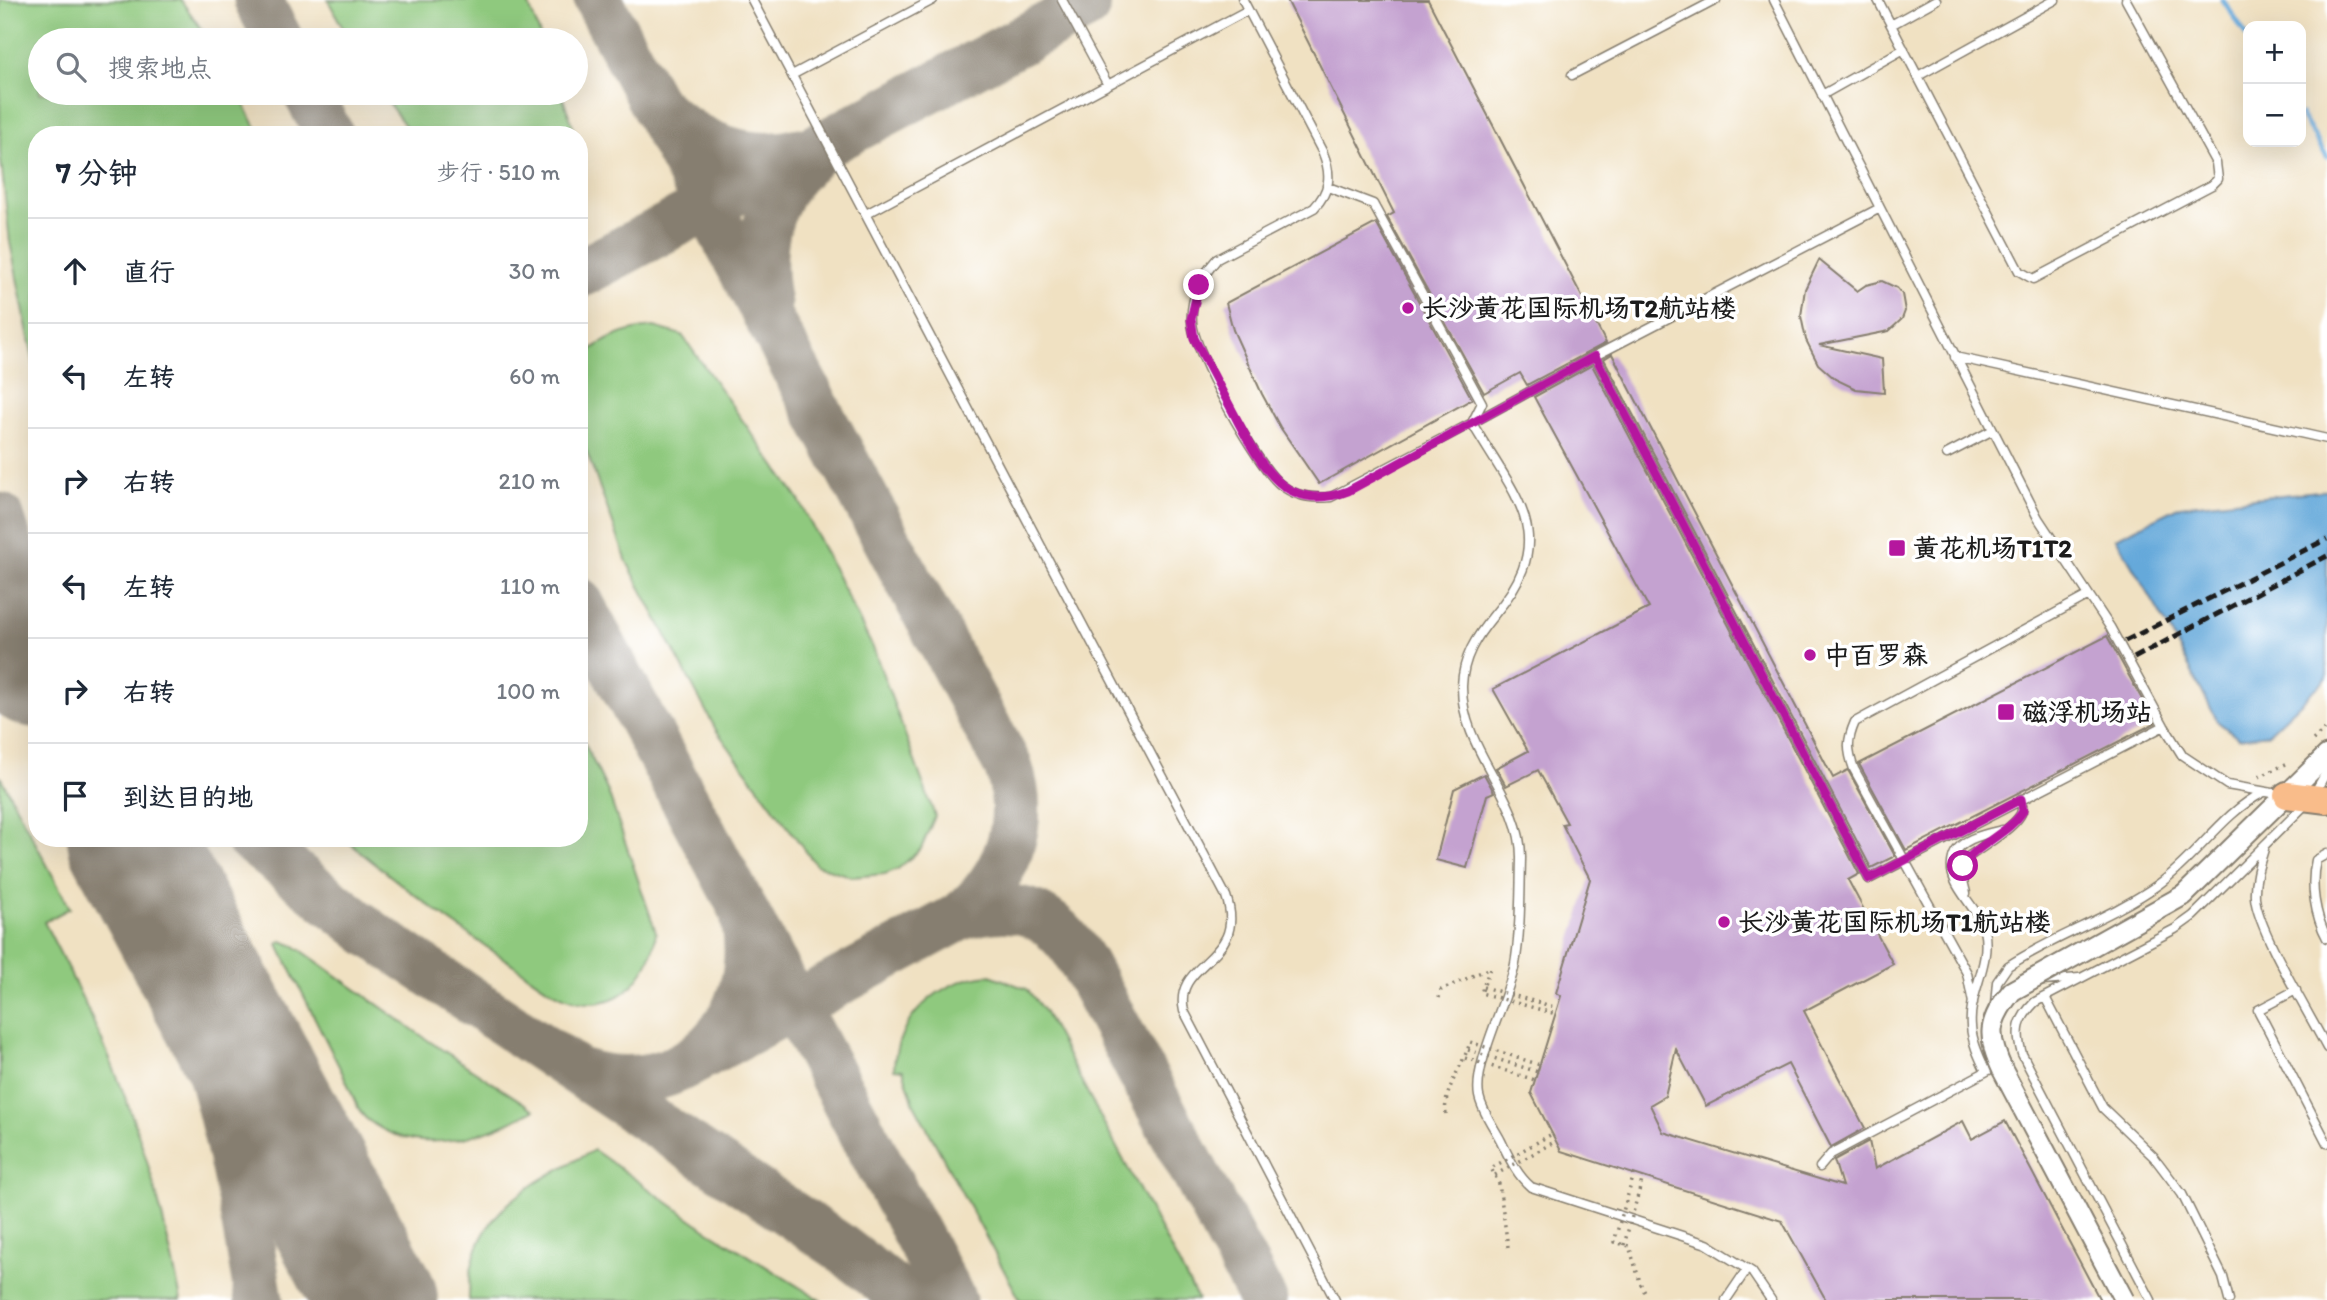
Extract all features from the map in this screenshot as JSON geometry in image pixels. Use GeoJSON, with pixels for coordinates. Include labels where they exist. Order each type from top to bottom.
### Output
{"type":"FeatureCollection","features":[{"type":"Feature","properties":{"kind":"street"},"geometry":{"type":"LineString","coordinates":[[2124,1300],[2003,1071],[1991,1044],[1992,1026],[2000,1006],[2012,991],[2184,895],[2297,797],[2327,755]]}},
{"type":"Feature","properties":{"kind":"lane"},"geometry":{"type":"LineString","coordinates":[[752,0],[1226,896],[1232,917],[1231,926],[1217,952],[1190,977],[1182,994],[1184,1011],[1335,1300]]}},
{"type":"Feature","properties":{"kind":"lane"},"geometry":{"type":"LineString","coordinates":[[792,75],[933,0]]}},
{"type":"Feature","properties":{"kind":"lane"},"geometry":{"type":"LineString","coordinates":[[1062,0],[1108,85]]}},
{"type":"Feature","properties":{"kind":"lane"},"geometry":{"type":"LineString","coordinates":[[1243,0],[1323,153],[1328,166],[1328,187],[1314,208],[1217,259],[1206,271],[1194,300],[1194,338],[1257,457],[1280,485],[1297,494],[1315,498],[1331,497],[1880,208]]}},
{"type":"Feature","properties":{"kind":"lane"},"geometry":{"type":"LineString","coordinates":[[1572,75],[1716,0]]}},
{"type":"Feature","properties":{"kind":"lane"},"geometry":{"type":"LineString","coordinates":[[1774,0],[2038,518],[2110,627],[2182,755],[2227,785],[2297,797]]}},
{"type":"Feature","properties":{"kind":"lane"},"geometry":{"type":"LineString","coordinates":[[1878,0],[2019,271],[2033,279],[2212,186],[2218,179],[2216,163],[2126,0]]}},
{"type":"Feature","properties":{"kind":"lane"},"geometry":{"type":"LineString","coordinates":[[1891,25],[1936,0]]}},
{"type":"Feature","properties":{"kind":"lane"},"geometry":{"type":"LineString","coordinates":[[1918,76],[2055,0]]}},
{"type":"Feature","properties":{"kind":"lane"},"geometry":{"type":"LineString","coordinates":[[866,214],[1248,10]]}},
{"type":"Feature","properties":{"kind":"lane"},"geometry":{"type":"LineString","coordinates":[[1822,95],[1904,49]]}},
{"type":"Feature","properties":{"kind":"lane"},"geometry":{"type":"LineString","coordinates":[[1328,187],[1373,204],[1482,403],[1472,423]]}},
{"type":"Feature","properties":{"kind":"lane"},"geometry":{"type":"LineString","coordinates":[[1595,356],[1869,879],[2164,726]]}},
{"type":"Feature","properties":{"kind":"lane"},"geometry":{"type":"LineString","coordinates":[[1955,357],[2327,439]]}},
{"type":"Feature","properties":{"kind":"lane"},"geometry":{"type":"LineString","coordinates":[[1472,423],[1519,506],[1526,522],[1529,545],[1520,582],[1476,638],[1464,673],[1463,703],[1470,732],[1512,817],[1521,856],[1514,967],[1478,1081],[1482,1104],[1514,1167],[1531,1187],[1707,1244],[1758,1278],[1771,1300]]}},
{"type":"Feature","properties":{"kind":"lane"},"geometry":{"type":"LineString","coordinates":[[1947,454],[1993,430]]}},
{"type":"Feature","properties":{"kind":"lane"},"geometry":{"type":"LineString","coordinates":[[1973,1003],[1967,973],[1848,752],[1849,736],[1856,722],[2089,595]]}},
{"type":"Feature","properties":{"kind":"lane"},"geometry":{"type":"LineString","coordinates":[[2151,1300],[2022,1054],[2017,1026],[2024,1014],[2045,997],[2175,929],[2265,846],[2297,797],[2327,771]]}},
{"type":"Feature","properties":{"kind":"lane"},"geometry":{"type":"LineString","coordinates":[[2118,1300],[1996,1071],[1997,982],[2008,966],[2148,892],[2176,870],[2247,800],[2297,797]]}},
{"type":"Feature","properties":{"kind":"lane"},"geometry":{"type":"LineString","coordinates":[[1968,899],[1962,877],[1968,857],[1989,844],[2002,830],[2017,820],[2023,811],[2021,799]]}},
{"type":"Feature","properties":{"kind":"lane"},"geometry":{"type":"LineString","coordinates":[[1986,1071],[1973,1041],[1970,1024],[1985,951],[1984,930],[1952,873],[1955,851],[1983,834],[2002,830]]}},
{"type":"Feature","properties":{"kind":"lane"},"geometry":{"type":"LineString","coordinates":[[2265,846],[2257,873],[2255,898],[2262,923],[2327,1048]]}},
{"type":"Feature","properties":{"kind":"lane"},"geometry":{"type":"LineString","coordinates":[[2327,854],[2316,860],[2314,869],[2316,919],[2327,938]]}},
{"type":"Feature","properties":{"kind":"lane"},"geometry":{"type":"LineString","coordinates":[[2082,978],[2047,979],[2030,987],[2013,1000],[1995,1034],[2006,1066],[2132,1300]]}},
{"type":"Feature","properties":{"kind":"lane"},"geometry":{"type":"LineString","coordinates":[[2297,990],[2258,1010],[2327,1143]]}},
{"type":"Feature","properties":{"kind":"lane"},"geometry":{"type":"LineString","coordinates":[[2045,997],[2103,1108],[2154,1157],[2182,1194],[2224,1277],[2230,1300]]}},
{"type":"Feature","properties":{"kind":"lane"},"geometry":{"type":"LineString","coordinates":[[1819,1167],[1831,1154],[1986,1071],[1996,1071]]}},
{"type":"Feature","properties":{"kind":"lane"},"geometry":{"type":"LineString","coordinates":[[1726,1300],[1747,1269]]}},
{"type":"Feature","properties":{"kind":"path"},"geometry":{"type":"LineString","coordinates":[[2308,746],[2327,727]]}},
{"type":"Feature","properties":{"kind":"path"},"geometry":{"type":"LineString","coordinates":[[2250,781],[2288,764],[2298,755]]}},
{"type":"Feature","properties":{"kind":"path"},"geometry":{"type":"LineString","coordinates":[[1439,998],[1441,990],[1490,968],[1481,993],[1556,1014]]}},
{"type":"Feature","properties":{"kind":"path"},"geometry":{"type":"LineString","coordinates":[[1483,987],[1558,1007]]}},
{"type":"Feature","properties":{"kind":"path"},"geometry":{"type":"LineString","coordinates":[[1446,1114],[1444,1104],[1470,1042],[1540,1065]]}},
{"type":"Feature","properties":{"kind":"path"},"geometry":{"type":"LineString","coordinates":[[1468,1050],[1538,1072]]}},
{"type":"Feature","properties":{"kind":"path"},"geometry":{"type":"LineString","coordinates":[[1465,1058],[1535,1080]]}},
{"type":"Feature","properties":{"kind":"path"},"geometry":{"type":"LineString","coordinates":[[1508,1247],[1499,1184],[1491,1168],[1552,1134]]}},
{"type":"Feature","properties":{"kind":"path"},"geometry":{"type":"LineString","coordinates":[[1494,1175],[1556,1141]]}},
{"type":"Feature","properties":{"kind":"path"},"geometry":{"type":"LineString","coordinates":[[1634,1174],[1614,1242],[1629,1246],[1647,1296]]}},
{"type":"Feature","properties":{"kind":"path"},"geometry":{"type":"LineString","coordinates":[[1624,1245],[1643,1177]]}},
{"type":"Feature","properties":{"kind":"green space"},"geometry":{"type":"Polygon","coordinates":[[[0,0],[181,0],[201,28],[28,28],[28,105],[244,105],[255,126],[28,126],[28,333],[10,242],[0,152],[0,0]]]}},
{"type":"Feature","properties":{"kind":"green space"},"geometry":{"type":"Polygon","coordinates":[[[328,0],[527,0],[538,28],[343,28],[328,0]]]}},
{"type":"Feature","properties":{"kind":"green space"},"geometry":{"type":"Polygon","coordinates":[[[390,105],[565,105],[573,126],[405,126],[390,105]]]}},
{"type":"Feature","properties":{"kind":"green space"},"geometry":{"type":"Polygon","coordinates":[[[654,327],[682,335],[799,500],[874,650],[935,816],[921,849],[898,869],[885,874],[852,877],[816,865],[716,730],[627,562],[588,456],[588,353],[613,337],[654,327]]]}},
{"type":"Feature","properties":{"kind":"green space"},"geometry":{"type":"Polygon","coordinates":[[[588,751],[608,792],[656,932],[649,960],[633,984],[610,1000],[580,1002],[562,997],[471,936],[355,847],[588,847],[588,751]]]}},
{"type":"Feature","properties":{"kind":"green space"},"geometry":{"type":"Polygon","coordinates":[[[0,776],[28,829],[28,847],[38,847],[70,908],[44,922],[110,1058],[137,1129],[152,1177],[181,1300],[0,1300],[0,776]]]}},
{"type":"Feature","properties":{"kind":"green space"},"geometry":{"type":"Polygon","coordinates":[[[282,941],[295,946],[429,1041],[534,1110],[473,1136],[430,1142],[388,1132],[368,1120],[357,1106],[278,944],[282,941]]]}},
{"type":"Feature","properties":{"kind":"green space"},"geometry":{"type":"Polygon","coordinates":[[[990,975],[1027,989],[1044,1011],[1198,1300],[1020,1300],[914,1104],[903,1070],[894,1069],[902,1034],[924,1004],[954,984],[990,975]]]}},
{"type":"Feature","properties":{"kind":"green space"},"geometry":{"type":"Polygon","coordinates":[[[594,1150],[704,1228],[820,1300],[469,1300],[471,1270],[478,1245],[490,1224],[506,1206],[525,1191],[594,1150]]]}},
{"type":"Feature","properties":{"kind":"water"},"geometry":{"type":"Polygon","coordinates":[[[2327,490],[2327,678],[2268,734],[2239,738],[2218,722],[2169,629],[2116,538],[2180,506],[2327,490]]]}},
{"type":"Feature","properties":{"kind":"building"},"geometry":{"type":"Polygon","coordinates":[[[1287,0],[1428,0],[1606,343],[1527,385],[1520,373],[1484,393],[1387,217],[1394,213],[1287,0]]]}},
{"type":"Feature","properties":{"kind":"building"},"geometry":{"type":"Polygon","coordinates":[[[1376,223],[1472,399],[1319,484],[1280,427],[1262,394],[1233,330],[1226,303],[1376,223]]]}},
{"type":"Feature","properties":{"kind":"building"},"geometry":{"type":"Polygon","coordinates":[[[1819,260],[1857,291],[1866,285],[1882,281],[1897,288],[1902,294],[1905,311],[1902,319],[1889,331],[1819,345],[1882,359],[1884,392],[1856,389],[1835,379],[1818,364],[1806,340],[1801,316],[1805,289],[1819,260]]]}},
{"type":"Feature","properties":{"kind":"building"},"geometry":{"type":"Polygon","coordinates":[[[1612,354],[1833,778],[1848,770],[1895,856],[1871,868],[1604,359],[1612,354]]]}},
{"type":"Feature","properties":{"kind":"building","name":"长沙黄花国际机场T1航站楼"},"geometry":{"type":"Polygon","coordinates":[[[1592,365],[1859,874],[1848,880],[1893,964],[1804,1011],[1865,1128],[1831,1147],[1788,1064],[1706,1106],[1676,1049],[1665,1096],[1650,1105],[1663,1132],[1842,1186],[1834,1160],[1869,1141],[1875,1169],[1963,1121],[1972,1139],[2005,1121],[2100,1300],[1826,1300],[1782,1221],[1561,1151],[1531,1093],[1561,996],[1556,993],[1590,879],[1562,824],[1567,823],[1538,770],[1506,786],[1496,768],[1528,751],[1493,689],[1649,608],[1534,397],[1592,365]]]}},
{"type":"Feature","properties":{"kind":"building"},"geometry":{"type":"Polygon","coordinates":[[[2107,636],[2155,723],[1906,850],[1859,764],[2107,636]]]}},
{"type":"Feature","properties":{"kind":"building"},"geometry":{"type":"Polygon","coordinates":[[[1484,774],[1494,792],[1487,795],[1467,868],[1436,860],[1454,789],[1484,774]]]}},
{"type":"Feature","properties":{"kind":"waterway"},"geometry":{"type":"LineString","coordinates":[[2223,0],[2243,30]]}},
{"type":"Feature","properties":{"kind":"waterway"},"geometry":{"type":"LineString","coordinates":[[2306,123],[2327,157]]}},
{"type":"Feature","properties":{"kind":"taxiway"},"geometry":{"type":"LineString","coordinates":[[258,0],[273,28]]}},
{"type":"Feature","properties":{"kind":"taxiway"},"geometry":{"type":"LineString","coordinates":[[598,0],[1008,766],[1016,808],[1009,848],[991,885],[961,916]]}},
{"type":"Feature","properties":{"kind":"taxiway"},"geometry":{"type":"LineString","coordinates":[[588,269],[1086,6]]}},
{"type":"Feature","properties":{"kind":"taxiway"},"geometry":{"type":"LineString","coordinates":[[314,105],[325,126]]}},
{"type":"Feature","properties":{"kind":"taxiway"},"geometry":{"type":"LineString","coordinates":[[659,109],[689,133],[724,149],[762,156],[800,152]]}},
{"type":"Feature","properties":{"kind":"taxiway"},"geometry":{"type":"LineString","coordinates":[[767,304],[763,263],[768,225],[783,190],[810,158]]}},
{"type":"Feature","properties":{"kind":"taxiway"},"geometry":{"type":"LineString","coordinates":[[0,517],[28,603]]}},
{"type":"Feature","properties":{"kind":"taxiway"},"geometry":{"type":"LineString","coordinates":[[588,619],[952,1300]]}},
{"type":"Feature","properties":{"kind":"taxiway"},"geometry":{"type":"LineString","coordinates":[[128,847],[195,1017],[221,1106],[259,1300]]}},
{"type":"Feature","properties":{"kind":"taxiway"},"geometry":{"type":"LineString","coordinates":[[260,847],[369,932],[837,1245],[908,1300]]}},
{"type":"Feature","properties":{"kind":"taxiway"},"geometry":{"type":"LineString","coordinates":[[684,1065],[961,916],[1000,909],[1032,914],[1059,932],[1083,963],[1263,1300]]}},
{"type":"Feature","properties":{"kind":"taxiway"},"geometry":{"type":"LineString","coordinates":[[583,1073],[620,1079],[654,1076],[684,1065],[710,1046],[729,1021],[742,991],[748,957],[745,920]]}},
{"type":"Feature","properties":{"kind":"runway"},"geometry":{"type":"LineString","coordinates":[[0,597],[28,649]]}},
{"type":"Feature","properties":{"kind":"runway"},"geometry":{"type":"LineString","coordinates":[[134,847],[376,1300]]}},
{"type":"Feature","properties":{"kind":"railway"},"geometry":{"type":"LineString","coordinates":[[2125,641],[2327,539]]}},
{"type":"Feature","properties":{"kind":"railway"},"geometry":{"type":"LineString","coordinates":[[2134,658],[2327,556]]}},
{"type":"Feature","properties":{"kind":"place","name":"长沙黄花国际机场T2航站楼"},"geometry":{"type":"Point","coordinates":[1408,308]}},
{"type":"Feature","properties":{"kind":"place","name":"黄花机场T1T2"},"geometry":{"type":"Point","coordinates":[1897,548]}},
{"type":"Feature","properties":{"kind":"place","name":"中百罗森"},"geometry":{"type":"Point","coordinates":[1810,655]}},
{"type":"Feature","properties":{"kind":"place","name":"磁浮机场站"},"geometry":{"type":"Point","coordinates":[2006,712]}},
{"type":"Feature","properties":{"kind":"place","name":"长沙黄花国际机场T1航站楼"},"geometry":{"type":"Point","coordinates":[1724,922]}},
{"type":"Feature","properties":{"kind":"route"},"geometry":{"type":"LineString","coordinates":[[1199,285],[1191,319],[1194,338],[1257,457],[1280,485],[1297,494],[1315,498],[1331,497],[1348,491],[1595,356],[1869,879],[2021,799],[2023,811],[2017,820],[2002,830],[1989,844],[1975,851],[1963,866]]}}]}
